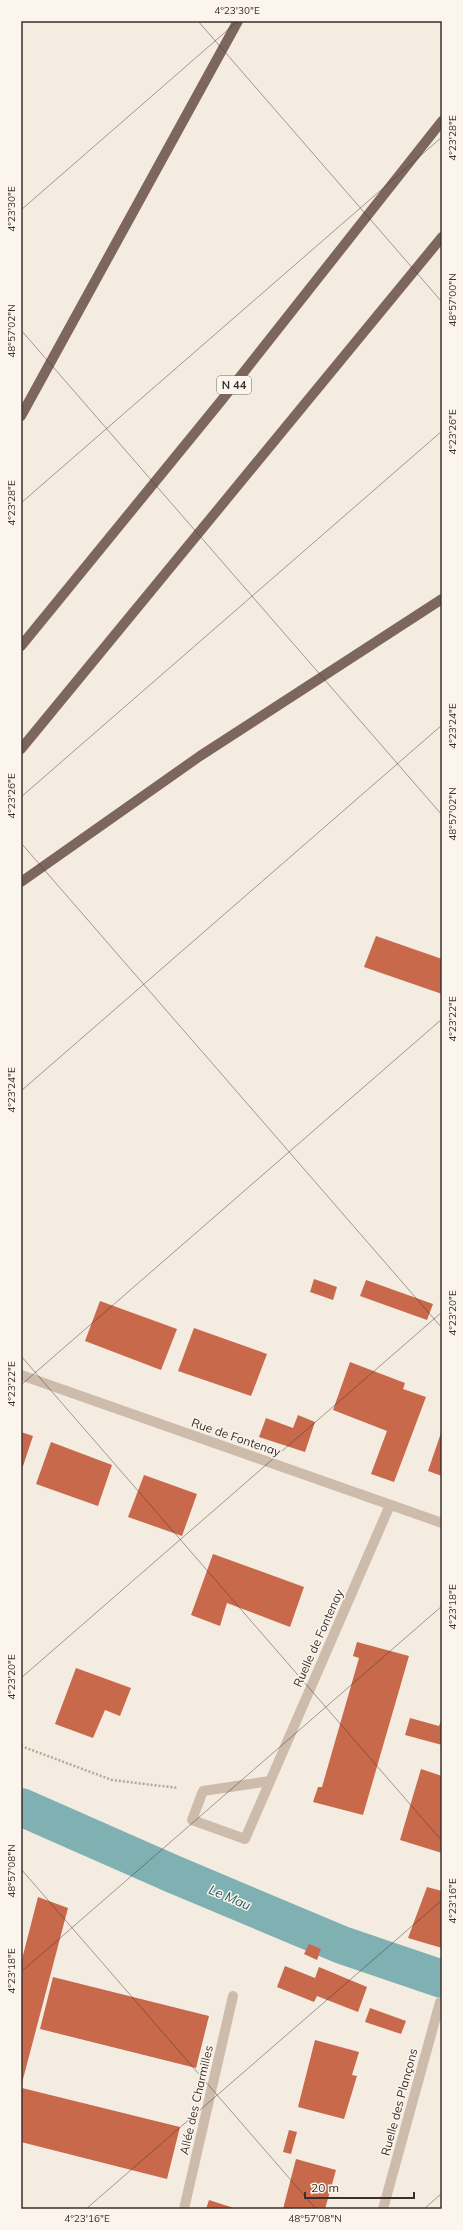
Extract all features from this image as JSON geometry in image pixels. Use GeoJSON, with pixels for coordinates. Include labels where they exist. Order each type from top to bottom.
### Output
{"type":"FeatureCollection","features":[{"type":"Feature","properties":{"kind":"main road"},"geometry":{"type":"LineString","coordinates":[[21,416],[238,21]]}},
{"type":"Feature","properties":{"kind":"main road","name":"N 44"},"geometry":{"type":"LineString","coordinates":[[21,646],[221,401],[442,120]]}},
{"type":"Feature","properties":{"kind":"main road"},"geometry":{"type":"LineString","coordinates":[[21,749],[442,237]]}},
{"type":"Feature","properties":{"kind":"main road"},"geometry":{"type":"LineString","coordinates":[[21,882],[200,756],[442,599]]}},
{"type":"Feature","properties":{"kind":"street","name":"Rue de Fontenay"},"geometry":{"type":"LineString","coordinates":[[21,1375],[442,1523]]}},
{"type":"Feature","properties":{"kind":"street","name":"Ruelle de Fontenay"},"geometry":{"type":"LineString","coordinates":[[203,1791],[192,1820],[244,1839],[390,1505]]}},
{"type":"Feature","properties":{"kind":"street"},"geometry":{"type":"LineString","coordinates":[[203,1791],[270,1781]]}},
{"type":"Feature","properties":{"kind":"street","name":"Allée des Charmilles"},"geometry":{"type":"LineString","coordinates":[[184,2209],[233,1996]]}},
{"type":"Feature","properties":{"kind":"street","name":"Ruelle des Plançons"},"geometry":{"type":"LineString","coordinates":[[383,2209],[440,2002]]}},
{"type":"Feature","properties":{"kind":"path"},"geometry":{"type":"LineString","coordinates":[[21,1746],[112,1780],[203,1791]]}},
{"type":"Feature","properties":{"kind":"building"},"geometry":{"type":"Polygon","coordinates":[[[376,936],[442,959],[442,994],[364,967],[376,936]]]}},
{"type":"Feature","properties":{"kind":"building"},"geometry":{"type":"Polygon","coordinates":[[[314,1279],[337,1287],[333,1300],[310,1292],[314,1279]]]}},
{"type":"Feature","properties":{"kind":"building"},"geometry":{"type":"Polygon","coordinates":[[[366,1280],[433,1304],[427,1320],[360,1296],[366,1280]]]}},
{"type":"Feature","properties":{"kind":"building"},"geometry":{"type":"Polygon","coordinates":[[[100,1301],[177,1329],[161,1370],[85,1341],[100,1301]]]}},
{"type":"Feature","properties":{"kind":"building"},"geometry":{"type":"Polygon","coordinates":[[[194,1328],[267,1354],[251,1396],[178,1371],[194,1328]]]}},
{"type":"Feature","properties":{"kind":"building"},"geometry":{"type":"Polygon","coordinates":[[[350,1362],[405,1383],[403,1389],[426,1397],[394,1482],[371,1474],[387,1431],[333,1410],[350,1362]]]}},
{"type":"Feature","properties":{"kind":"building"},"geometry":{"type":"Polygon","coordinates":[[[298,1415],[315,1422],[305,1452],[259,1437],[266,1418],[293,1428],[298,1415]]]}},
{"type":"Feature","properties":{"kind":"building"},"geometry":{"type":"Polygon","coordinates":[[[442,1430],[442,1476],[428,1471],[442,1430]]]}},
{"type":"Feature","properties":{"kind":"building"},"geometry":{"type":"Polygon","coordinates":[[[21,1432],[33,1436],[21,1472],[21,1432]]]}},
{"type":"Feature","properties":{"kind":"building"},"geometry":{"type":"Polygon","coordinates":[[[51,1442],[112,1465],[98,1506],[36,1484],[51,1442]]]}},
{"type":"Feature","properties":{"kind":"building"},"geometry":{"type":"Polygon","coordinates":[[[144,1475],[197,1494],[182,1536],[128,1517],[144,1475]]]}},
{"type":"Feature","properties":{"kind":"building"},"geometry":{"type":"Polygon","coordinates":[[[213,1554],[304,1587],[290,1627],[227,1603],[220,1626],[191,1615],[213,1554]]]}},
{"type":"Feature","properties":{"kind":"building"},"geometry":{"type":"Polygon","coordinates":[[[357,1642],[409,1656],[363,1815],[313,1802],[318,1787],[322,1787],[359,1658],[353,1656],[357,1642]]]}},
{"type":"Feature","properties":{"kind":"building"},"geometry":{"type":"Polygon","coordinates":[[[76,1668],[131,1688],[120,1716],[105,1710],[93,1738],[55,1724],[76,1668]]]}},
{"type":"Feature","properties":{"kind":"building"},"geometry":{"type":"Polygon","coordinates":[[[410,1718],[439,1726],[442,1718],[442,1745],[405,1735],[410,1718]]]}},
{"type":"Feature","properties":{"kind":"building"},"geometry":{"type":"Polygon","coordinates":[[[421,1769],[442,1776],[442,1853],[400,1840],[421,1769]]]}},
{"type":"Feature","properties":{"kind":"building"},"geometry":{"type":"Polygon","coordinates":[[[427,1887],[442,1891],[442,1948],[408,1938],[427,1887]]]}},
{"type":"Feature","properties":{"kind":"building"},"geometry":{"type":"Polygon","coordinates":[[[38,1897],[68,1908],[22,2083],[21,1963],[38,1897]]]}},
{"type":"Feature","properties":{"kind":"building"},"geometry":{"type":"Polygon","coordinates":[[[309,1944],[321,1949],[317,1960],[304,1954],[309,1944]]]}},
{"type":"Feature","properties":{"kind":"building"},"geometry":{"type":"Polygon","coordinates":[[[285,1966],[315,1978],[319,1967],[367,1987],[358,2012],[317,1996],[314,2002],[277,1987],[285,1966]]]}},
{"type":"Feature","properties":{"kind":"building"},"geometry":{"type":"Polygon","coordinates":[[[53,1977],[209,2016],[196,2068],[40,2029],[53,1977]]]}},
{"type":"Feature","properties":{"kind":"building"},"geometry":{"type":"Polygon","coordinates":[[[370,2008],[406,2021],[401,2034],[365,2022],[370,2008]]]}},
{"type":"Feature","properties":{"kind":"building"},"geometry":{"type":"Polygon","coordinates":[[[315,2040],[359,2052],[352,2075],[357,2076],[344,2119],[298,2107],[315,2040]]]}},
{"type":"Feature","properties":{"kind":"building"},"geometry":{"type":"Polygon","coordinates":[[[22,2088],[180,2127],[167,2179],[21,2142],[22,2088]]]}},
{"type":"Feature","properties":{"kind":"building"},"geometry":{"type":"Polygon","coordinates":[[[289,2130],[297,2132],[291,2154],[283,2152],[289,2130]]]}},
{"type":"Feature","properties":{"kind":"building"},"geometry":{"type":"Polygon","coordinates":[[[296,2159],[336,2170],[325,2209],[283,2209],[296,2159]]]}},
{"type":"Feature","properties":{"kind":"building"},"geometry":{"type":"Polygon","coordinates":[[[209,2200],[237,2209],[206,2209],[209,2200]]]}},
{"type":"Feature","properties":{"kind":"waterway","name":"Le Mau"},"geometry":{"type":"LineString","coordinates":[[21,1807],[173,1874],[342,1945],[442,1979]]}}]}
